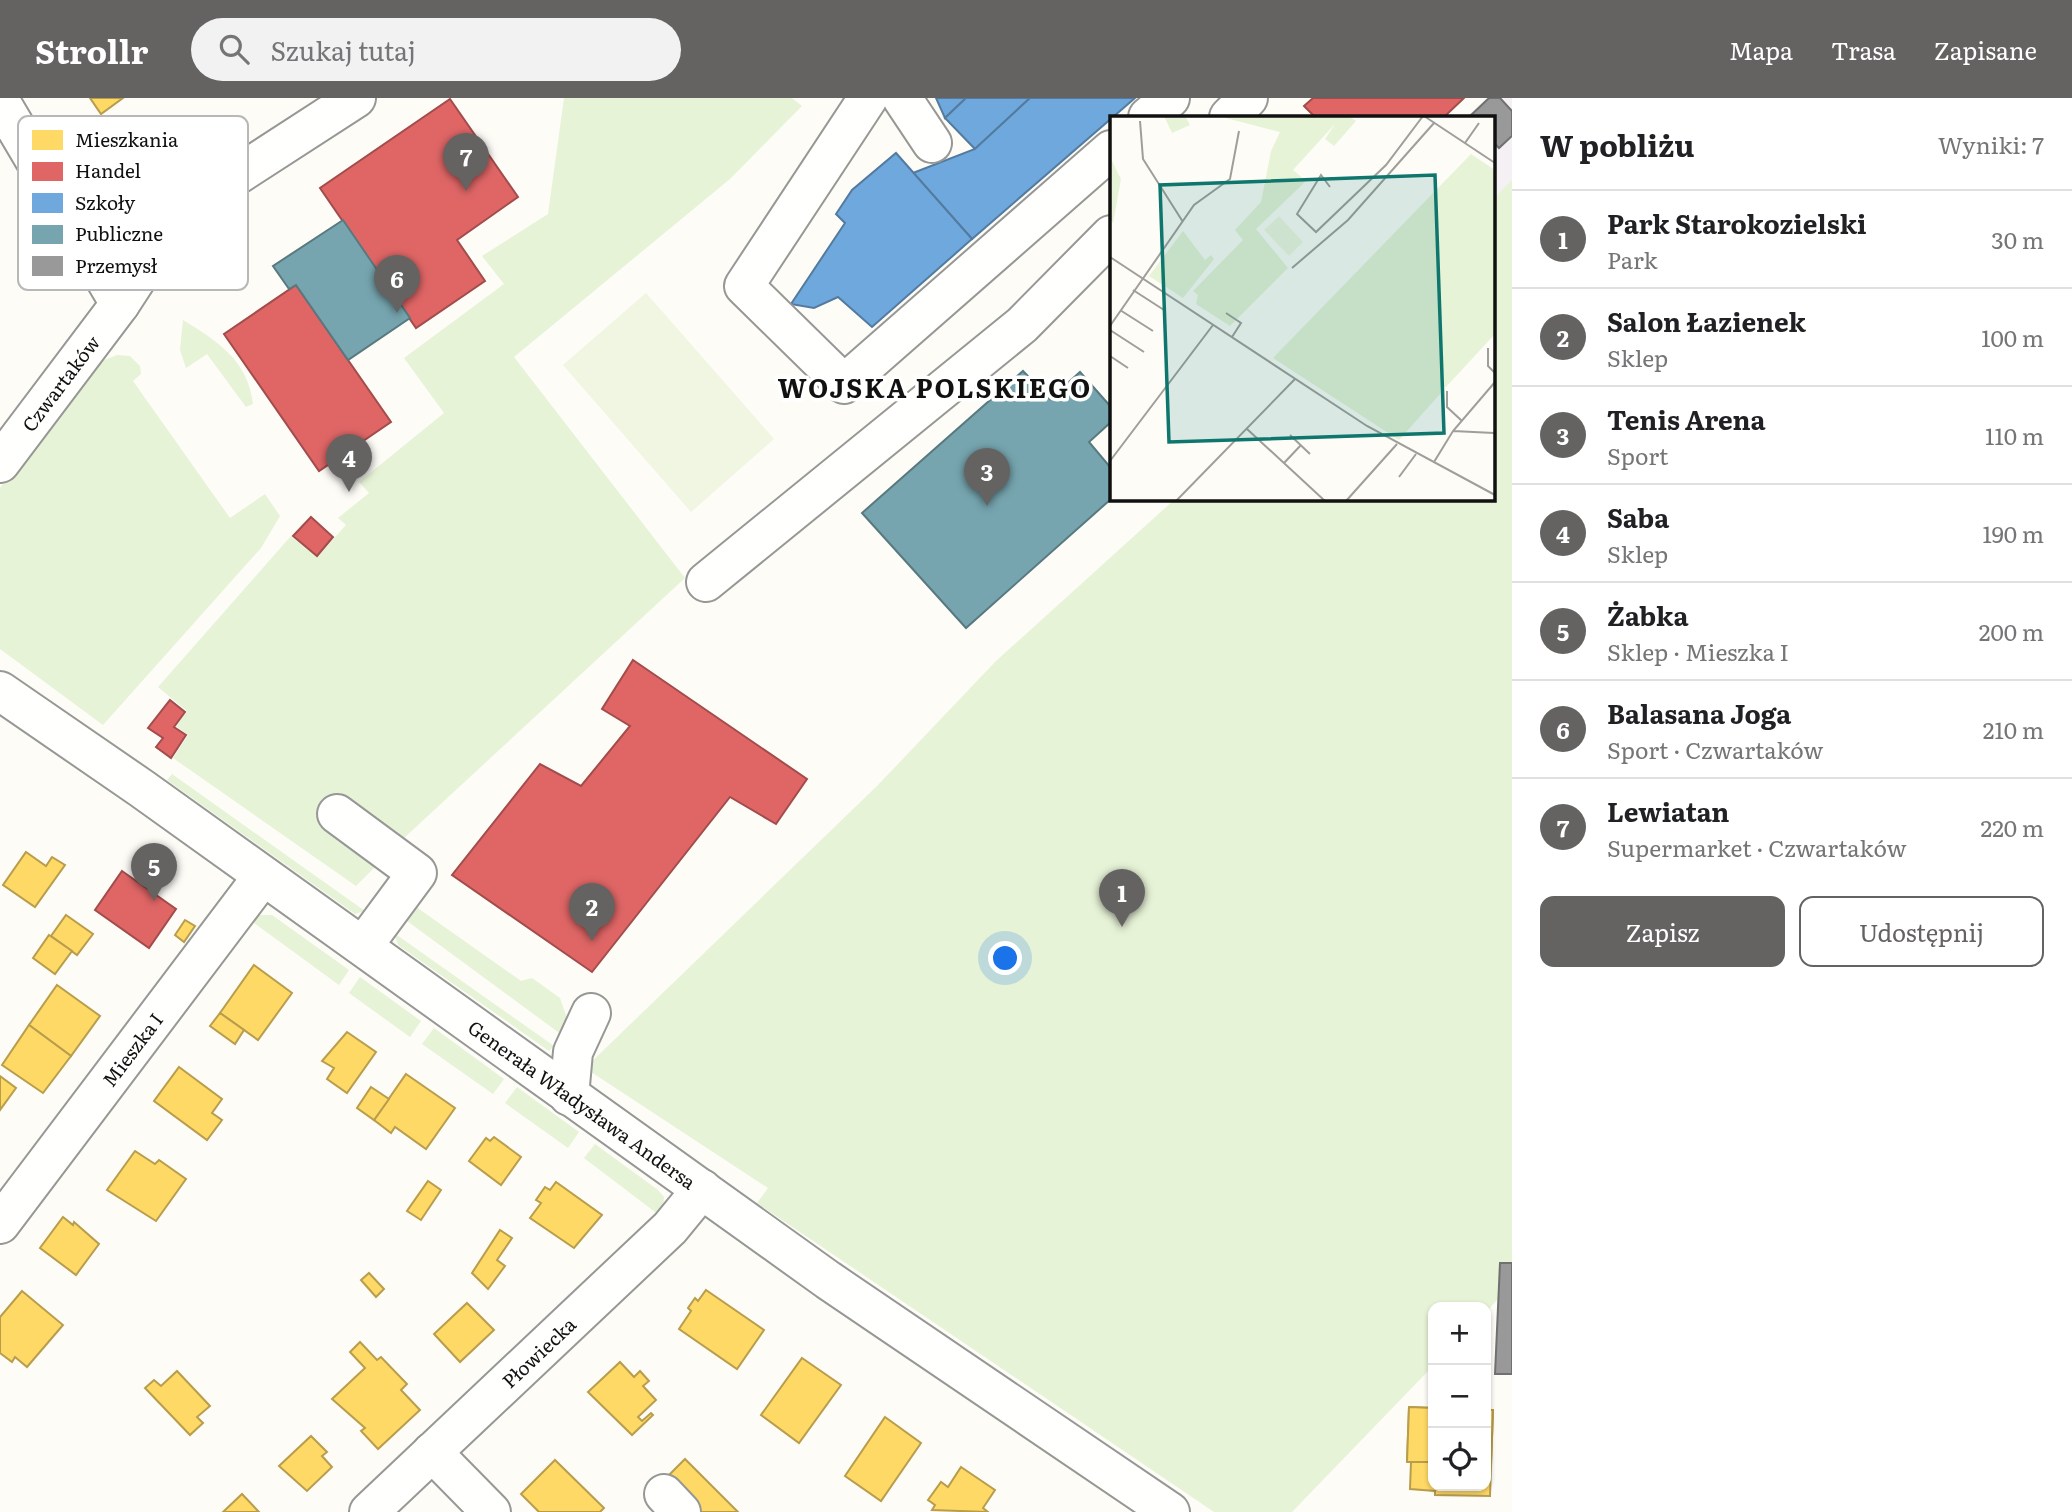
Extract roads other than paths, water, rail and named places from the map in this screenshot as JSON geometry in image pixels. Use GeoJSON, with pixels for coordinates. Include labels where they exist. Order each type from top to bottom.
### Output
{"type":"FeatureCollection","features":[{"type":"Feature","properties":{"kind":"street","name":"Czwartaków"},"geometry":{"type":"LineString","coordinates":[[248,168],[356,98]]}},
{"type":"Feature","properties":{"kind":"street"},"geometry":{"type":"LineString","coordinates":[[868,98],[744,286],[844,384],[1110,151]]}},
{"type":"Feature","properties":{"kind":"street"},"geometry":{"type":"LineString","coordinates":[[902,98],[932,143]]}},
{"type":"Feature","properties":{"kind":"street"},"geometry":{"type":"LineString","coordinates":[[1149,116],[1170,98]]}},
{"type":"Feature","properties":{"kind":"street"},"geometry":{"type":"LineString","coordinates":[[1230,116],[1248,98]]}},
{"type":"Feature","properties":{"kind":"street"},"geometry":{"type":"LineString","coordinates":[[0,101],[18,131]]}},
{"type":"Feature","properties":{"kind":"street"},"geometry":{"type":"LineString","coordinates":[[706,582],[1022,325],[1110,236]]}},
{"type":"Feature","properties":{"kind":"street"},"geometry":{"type":"LineString","coordinates":[[112,290],[120,304]]}},
{"type":"Feature","properties":{"kind":"street","name":"Czwartaków"},"geometry":{"type":"LineString","coordinates":[[0,463],[129,290]]}},
{"type":"Feature","properties":{"kind":"street","name":"Generała Władysława Andersa"},"geometry":{"type":"LineString","coordinates":[[0,691],[363,946],[828,1280],[1170,1512]]}},
{"type":"Feature","properties":{"kind":"street"},"geometry":{"type":"LineString","coordinates":[[337,814],[417,873],[363,946]]}},
{"type":"Feature","properties":{"kind":"street","name":"Mieszka I"},"geometry":{"type":"LineString","coordinates":[[0,1224],[263,876]]}},
{"type":"Feature","properties":{"kind":"street"},"geometry":{"type":"LineString","coordinates":[[569,1096],[573,1052],[591,1013]]}},
{"type":"Feature","properties":{"kind":"street","name":"Płowiecka"},"geometry":{"type":"LineString","coordinates":[[369,1512],[670,1228],[702,1189]]}},
{"type":"Feature","properties":{"kind":"street"},"geometry":{"type":"LineString","coordinates":[[432,1452],[491,1512]]}},
{"type":"Feature","properties":{"kind":"place","name":"Lewiatan"},"geometry":{"type":"Point","coordinates":[466,191]}},
{"type":"Feature","properties":{"kind":"place","name":"Balasana Joga"},"geometry":{"type":"Point","coordinates":[397,313]}},
{"type":"Feature","properties":{"kind":"place","name":"Saba"},"geometry":{"type":"Point","coordinates":[349,492]}},
{"type":"Feature","properties":{"kind":"place","name":"Tenis Arena"},"geometry":{"type":"Point","coordinates":[987,506]}},
{"type":"Feature","properties":{"kind":"place","name":"Żabka"},"geometry":{"type":"Point","coordinates":[154,901]}},
{"type":"Feature","properties":{"kind":"place","name":"Park Starokozielski"},"geometry":{"type":"Point","coordinates":[1122,927]}},
{"type":"Feature","properties":{"kind":"place","name":"Salon Łazienek"},"geometry":{"type":"Point","coordinates":[592,941]}},
{"type":"Feature","properties":{"kind":"district","name":"WOJSKA POLSKIEGO"},"geometry":{"type":"Point","coordinates":[935,386]}}]}
